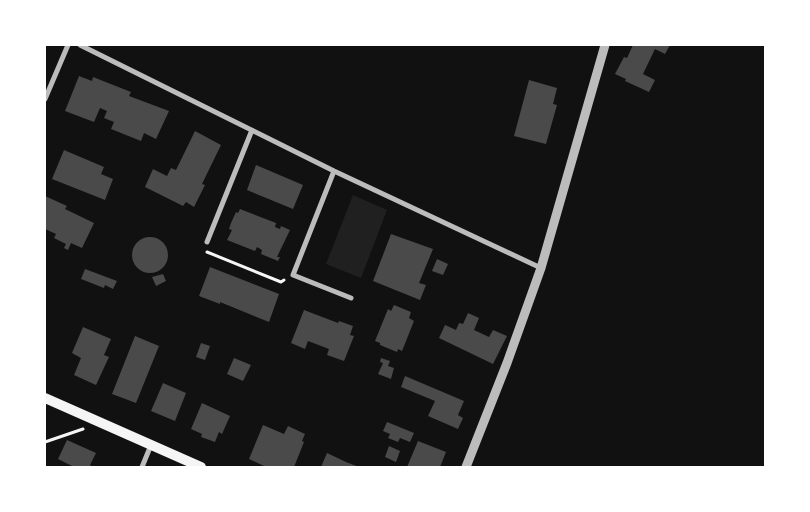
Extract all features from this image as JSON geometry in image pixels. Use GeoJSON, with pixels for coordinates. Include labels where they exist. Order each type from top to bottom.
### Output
{"type":"FeatureCollection","features":[{"type":"Feature","properties":{"kind":"main road"},"geometry":{"type":"LineString","coordinates":[[45,398],[201,467]]}},
{"type":"Feature","properties":{"kind":"street"},"geometry":{"type":"LineString","coordinates":[[45,99],[68,45]]}},
{"type":"Feature","properties":{"kind":"street"},"geometry":{"type":"LineString","coordinates":[[80,45],[334,171],[540,268]]}},
{"type":"Feature","properties":{"kind":"street"},"geometry":{"type":"LineString","coordinates":[[466,467],[507,363],[540,268],[605,45]]}},
{"type":"Feature","properties":{"kind":"street"},"geometry":{"type":"LineString","coordinates":[[207,242],[252,130]]}},
{"type":"Feature","properties":{"kind":"street"},"geometry":{"type":"LineString","coordinates":[[334,171],[293,275],[352,298]]}},
{"type":"Feature","properties":{"kind":"street"},"geometry":{"type":"LineString","coordinates":[[142,467],[151,445]]}},
{"type":"Feature","properties":{"kind":"path"},"geometry":{"type":"LineString","coordinates":[[207,242],[204,251],[281,282],[293,275]]}},
{"type":"Feature","properties":{"kind":"path"},"geometry":{"type":"LineString","coordinates":[[45,442],[100,423]]}},
{"type":"Feature","properties":{"kind":"shaded area"},"geometry":{"type":"Polygon","coordinates":[[[353,195],[387,210],[361,278],[326,264],[353,195]]]}},
{"type":"Feature","properties":{"kind":"building"},"geometry":{"type":"Polygon","coordinates":[[[633,45],[670,45],[665,54],[655,49],[643,74],[655,80],[649,92],[625,81],[626,79],[615,74],[624,57],[627,58],[633,45]]]}},
{"type":"Feature","properties":{"kind":"building"},"geometry":{"type":"Polygon","coordinates":[[[79,76],[92,81],[93,77],[131,92],[129,96],[169,111],[156,139],[144,133],[141,141],[111,129],[114,122],[104,118],[107,111],[100,108],[94,122],[65,111],[79,76]]]}},
{"type":"Feature","properties":{"kind":"building"},"geometry":{"type":"Polygon","coordinates":[[[529,80],[557,88],[553,104],[557,105],[546,144],[514,136],[529,80]]]}},
{"type":"Feature","properties":{"kind":"building"},"geometry":{"type":"Polygon","coordinates":[[[195,131],[221,145],[202,184],[205,185],[194,207],[186,202],[183,206],[145,187],[153,169],[167,176],[171,168],[176,170],[195,131]]]}},
{"type":"Feature","properties":{"kind":"building"},"geometry":{"type":"Polygon","coordinates":[[[64,150],[104,167],[101,174],[113,179],[105,200],[52,179],[64,150]]]}},
{"type":"Feature","properties":{"kind":"building"},"geometry":{"type":"Polygon","coordinates":[[[256,165],[303,185],[293,209],[247,190],[256,165]]]}},
{"type":"Feature","properties":{"kind":"building"},"geometry":{"type":"Polygon","coordinates":[[[45,196],[67,206],[65,209],[94,223],[82,248],[71,243],[68,250],[64,248],[66,244],[54,238],[56,234],[45,229],[45,196]]]}},
{"type":"Feature","properties":{"kind":"building"},"geometry":{"type":"Polygon","coordinates":[[[240,209],[276,223],[275,227],[280,229],[281,226],[290,230],[277,257],[280,257],[278,261],[261,254],[262,250],[257,247],[255,251],[227,240],[232,230],[229,229],[231,223],[236,212],[238,213],[240,209]]]}},
{"type":"Feature","properties":{"kind":"building"},"geometry":{"type":"Polygon","coordinates":[[[391,234],[433,249],[419,283],[426,285],[420,300],[373,281],[391,234]]]}},
{"type":"Feature","properties":{"kind":"building"},"geometry":{"type":"Polygon","coordinates":[[[150,237],[162,243],[168,255],[162,267],[150,273],[138,267],[132,255],[138,243],[150,237]]]}},
{"type":"Feature","properties":{"kind":"building"},"geometry":{"type":"Polygon","coordinates":[[[437,259],[448,264],[443,275],[432,271],[437,259]]]}},
{"type":"Feature","properties":{"kind":"building"},"geometry":{"type":"Polygon","coordinates":[[[210,267],[279,294],[269,322],[220,302],[220,304],[199,296],[210,267]]]}},
{"type":"Feature","properties":{"kind":"building"},"geometry":{"type":"Polygon","coordinates":[[[85,269],[117,281],[113,289],[105,285],[104,288],[81,279],[85,269]]]}},
{"type":"Feature","properties":{"kind":"building"},"geometry":{"type":"Polygon","coordinates":[[[163,274],[166,281],[156,286],[152,277],[163,274]]]}},
{"type":"Feature","properties":{"kind":"building"},"geometry":{"type":"Polygon","coordinates":[[[394,305],[411,312],[409,318],[414,321],[402,351],[398,349],[397,352],[375,341],[388,309],[391,311],[394,305]]]}},
{"type":"Feature","properties":{"kind":"building"},"geometry":{"type":"Polygon","coordinates":[[[304,310],[338,323],[339,321],[353,326],[350,335],[354,336],[344,361],[327,355],[329,349],[308,341],[305,349],[291,343],[304,310]]]}},
{"type":"Feature","properties":{"kind":"building"},"geometry":{"type":"Polygon","coordinates":[[[468,313],[479,318],[474,330],[489,337],[493,330],[507,336],[493,364],[439,338],[445,325],[456,330],[459,323],[463,324],[468,313]]]}},
{"type":"Feature","properties":{"kind":"building"},"geometry":{"type":"Polygon","coordinates":[[[83,327],[111,339],[104,355],[109,357],[96,385],[74,375],[81,358],[72,353],[83,327]]]}},
{"type":"Feature","properties":{"kind":"building"},"geometry":{"type":"Polygon","coordinates":[[[135,336],[159,346],[136,403],[112,394],[135,336]]]}},
{"type":"Feature","properties":{"kind":"building"},"geometry":{"type":"Polygon","coordinates":[[[201,343],[210,346],[205,360],[196,357],[201,343]]]}},
{"type":"Feature","properties":{"kind":"building"},"geometry":{"type":"Polygon","coordinates":[[[234,358],[251,365],[243,381],[227,374],[234,358]]]}},
{"type":"Feature","properties":{"kind":"building"},"geometry":{"type":"Polygon","coordinates":[[[381,358],[390,361],[388,366],[394,368],[391,379],[378,374],[383,363],[380,362],[381,358]]]}},
{"type":"Feature","properties":{"kind":"building"},"geometry":{"type":"Polygon","coordinates":[[[405,376],[464,401],[458,415],[463,418],[458,429],[428,416],[435,401],[401,387],[405,376]]]}},
{"type":"Feature","properties":{"kind":"building"},"geometry":{"type":"Polygon","coordinates":[[[163,383],[186,393],[175,421],[151,411],[163,383]]]}},
{"type":"Feature","properties":{"kind":"building"},"geometry":{"type":"Polygon","coordinates":[[[202,403],[230,416],[222,434],[219,432],[215,442],[201,437],[202,434],[191,429],[202,403]]]}},
{"type":"Feature","properties":{"kind":"building"},"geometry":{"type":"Polygon","coordinates":[[[387,422],[414,433],[410,442],[400,438],[398,442],[388,438],[390,434],[383,431],[387,422]]]}},
{"type":"Feature","properties":{"kind":"building"},"geometry":{"type":"Polygon","coordinates":[[[263,425],[284,434],[288,426],[305,434],[302,441],[304,442],[294,467],[266,467],[249,459],[263,425]]]}},
{"type":"Feature","properties":{"kind":"building"},"geometry":{"type":"Polygon","coordinates":[[[67,440],[96,453],[90,465],[93,467],[74,467],[58,459],[67,440]]]}},
{"type":"Feature","properties":{"kind":"building"},"geometry":{"type":"Polygon","coordinates":[[[418,441],[446,452],[440,467],[407,467],[418,441]]]}},
{"type":"Feature","properties":{"kind":"building"},"geometry":{"type":"Polygon","coordinates":[[[389,446],[400,451],[396,462],[385,457],[389,446]]]}},
{"type":"Feature","properties":{"kind":"building"},"geometry":{"type":"Polygon","coordinates":[[[327,453],[346,462],[359,467],[321,467],[327,453]]]}}]}
